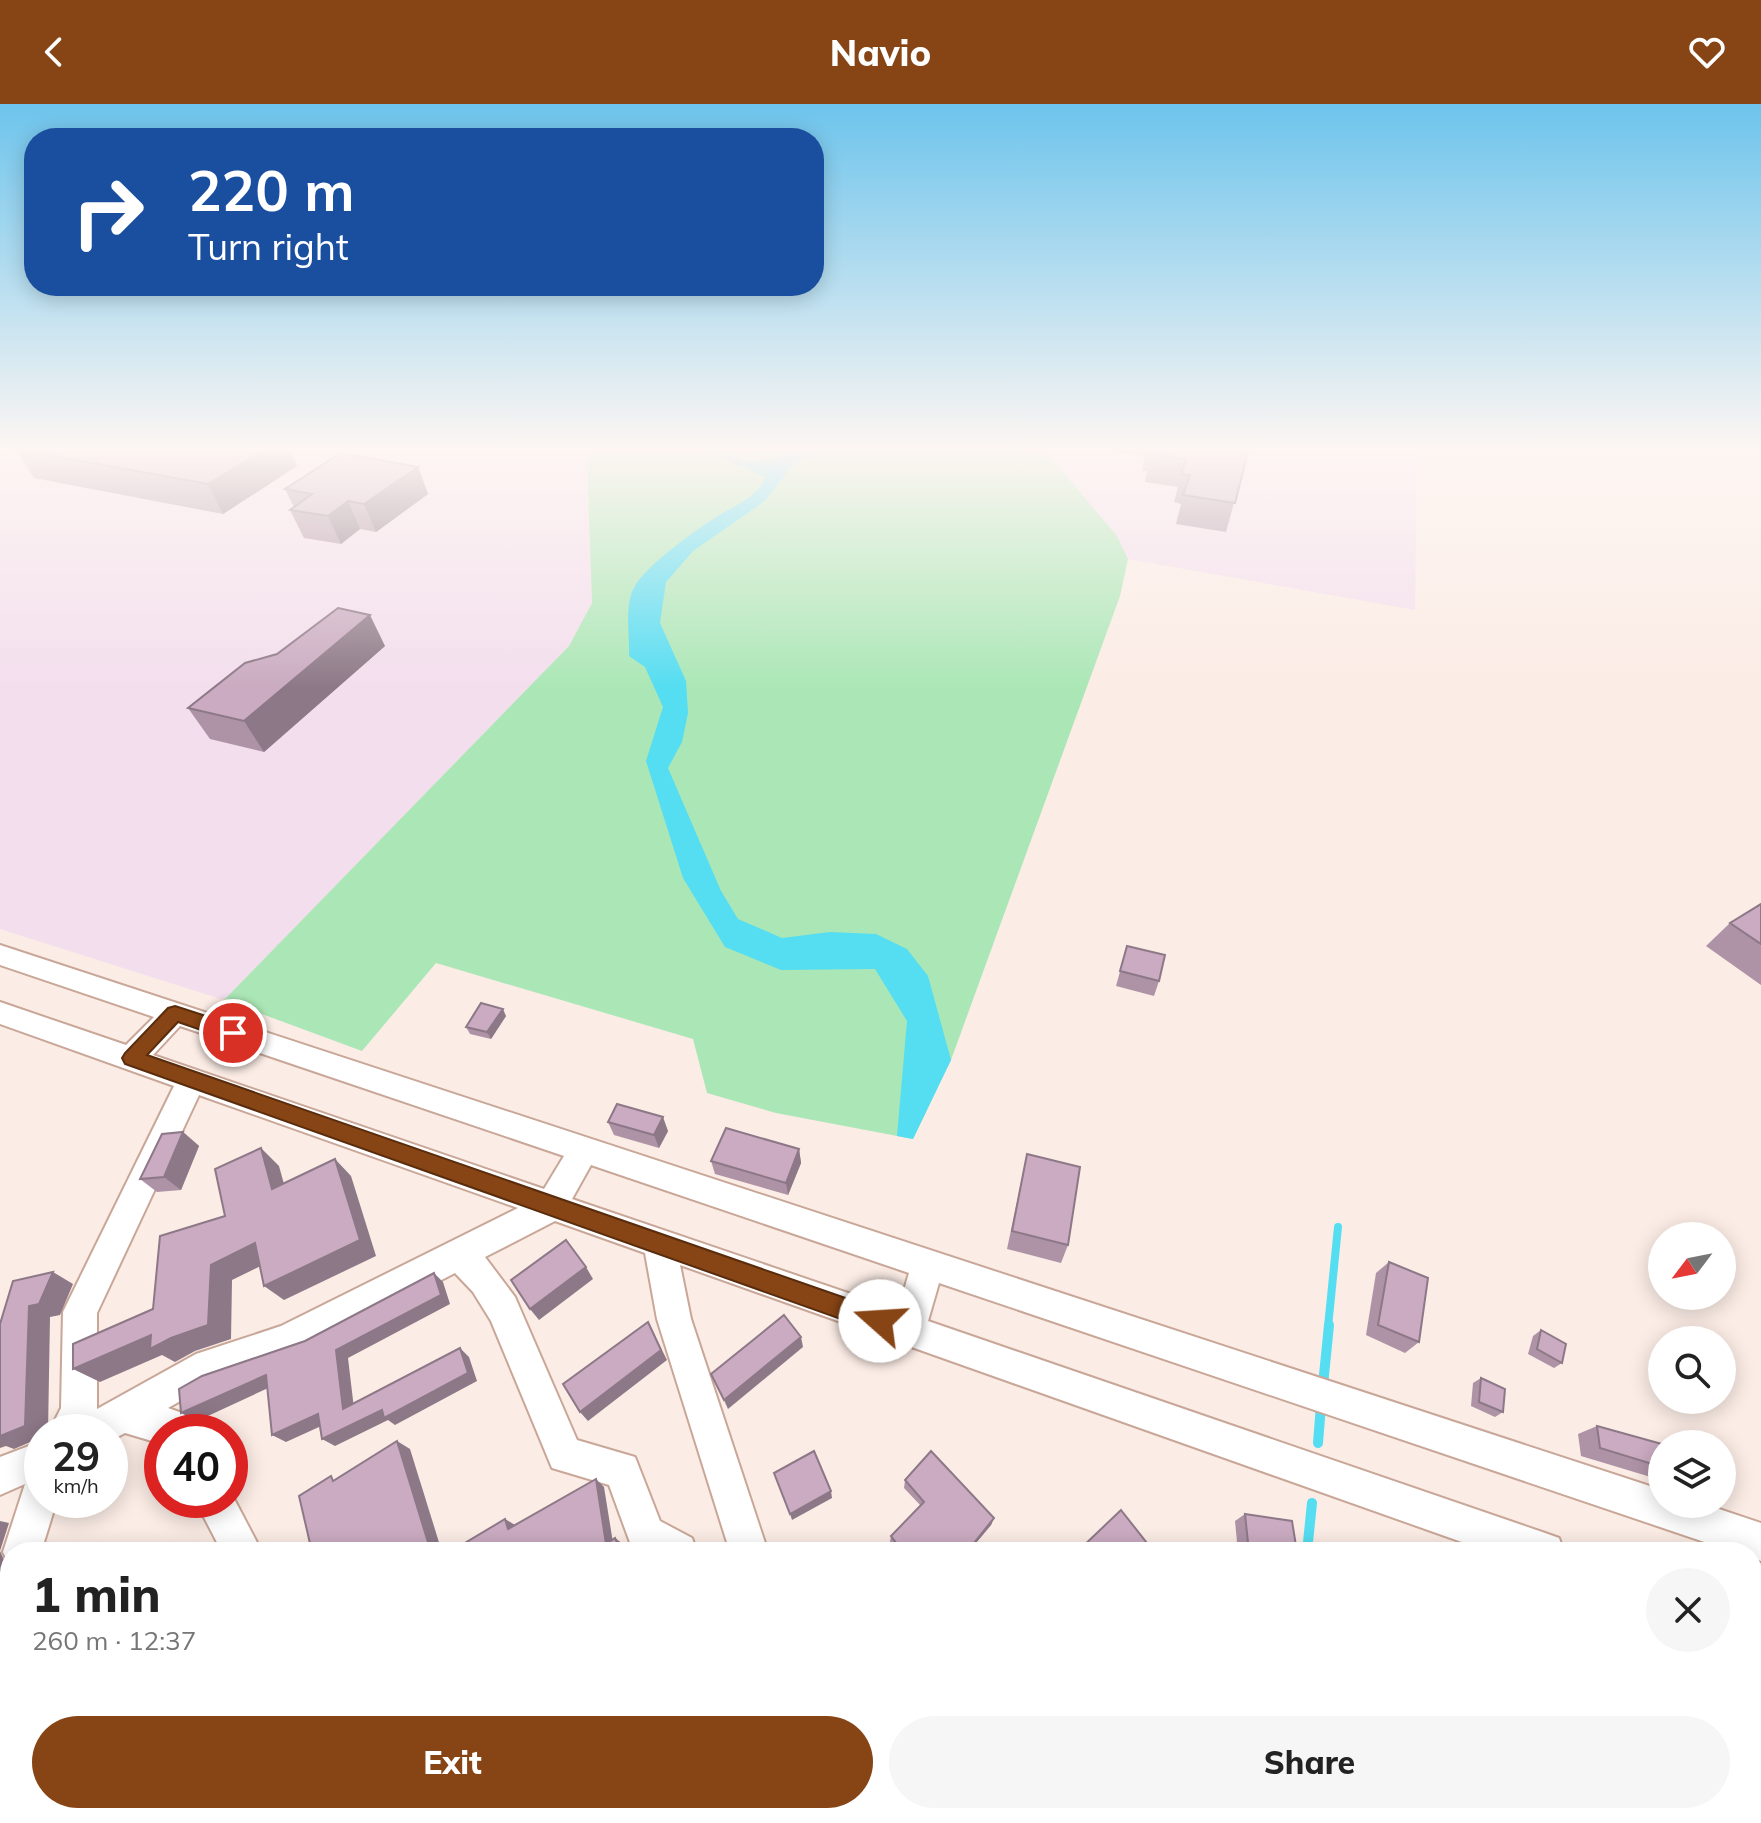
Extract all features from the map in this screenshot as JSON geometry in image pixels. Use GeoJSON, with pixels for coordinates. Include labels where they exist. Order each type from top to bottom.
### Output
{"type":"FeatureCollection","features":[{"type":"Feature","properties":{"kind":"street"},"geometry":{"type":"LineString","coordinates":[[0,955],[1761,1542]]}},
{"type":"Feature","properties":{"kind":"street"},"geometry":{"type":"LineString","coordinates":[[0,1013],[908,1331],[1482,1542]]}},
{"type":"Feature","properties":{"kind":"street"},"geometry":{"type":"LineString","coordinates":[[132,1058],[175,1013]]}},
{"type":"Feature","properties":{"kind":"street"},"geometry":{"type":"LineString","coordinates":[[78,1414],[80,1312],[191,1081]]}},
{"type":"Feature","properties":{"kind":"street"},"geometry":{"type":"LineString","coordinates":[[122,1414],[208,1366],[287,1341],[551,1207],[583,1151]]}},
{"type":"Feature","properties":{"kind":"street"},"geometry":{"type":"LineString","coordinates":[[660,1245],[674,1319],[746,1542]]}},
{"type":"Feature","properties":{"kind":"street"},"geometry":{"type":"LineString","coordinates":[[458,1255],[479,1270],[505,1312],[529,1376],[565,1455],[622,1470],[646,1534],[660,1542]]}},
{"type":"Feature","properties":{"kind":"street"},"geometry":{"type":"LineString","coordinates":[[908,1331],[928,1266]]}},
{"type":"Feature","properties":{"kind":"street"},"geometry":{"type":"LineString","coordinates":[[0,1476],[24,1466]]}},
{"type":"Feature","properties":{"kind":"street"},"geometry":{"type":"LineString","coordinates":[[25,1542],[33,1518]]}},
{"type":"Feature","properties":{"kind":"street"},"geometry":{"type":"LineString","coordinates":[[224,1518],[237,1542]]}},
{"type":"Feature","properties":{"kind":"shaded area"},"geometry":{"type":"Polygon","coordinates":[[[0,528],[589,528],[592,603],[569,646],[224,1000],[0,929],[0,528]]]}},
{"type":"Feature","properties":{"kind":"shaded area"},"geometry":{"type":"Polygon","coordinates":[[[1110,528],[1416,528],[1415,610],[1128,559],[1110,528]]]}},
{"type":"Feature","properties":{"kind":"green space"},"geometry":{"type":"Polygon","coordinates":[[[589,528],[1110,528],[1117,536],[1128,559],[1120,596],[951,1060],[913,1139],[776,1113],[707,1093],[693,1039],[436,963],[362,1051],[224,1000],[569,646],[592,603],[589,528]]]}},
{"type":"Feature","properties":{"kind":"water"},"geometry":{"type":"Polygon","coordinates":[[[700,528],[726,528],[693,551],[666,582],[660,623],[686,681],[688,713],[682,742],[668,768],[721,891],[738,919],[782,938],[830,932],[876,934],[907,949],[928,976],[951,1060],[913,1139],[897,1136],[907,1021],[875,969],[781,970],[725,947],[683,878],[646,761],[663,707],[645,667],[629,656],[628,612],[631,595],[639,580],[670,550],[700,528]]]}},
{"type":"Feature","properties":{"kind":"building"},"geometry":{"type":"Polygon","coordinates":[[[338,608],[370,615],[244,721],[188,708],[245,663],[277,654],[338,608]]]}},
{"type":"Feature","properties":{"kind":"building"},"geometry":{"type":"Polygon","coordinates":[[[1761,904],[1761,944],[1730,923],[1761,904]]]}},
{"type":"Feature","properties":{"kind":"building"},"geometry":{"type":"Polygon","coordinates":[[[1127,946],[1165,955],[1159,981],[1120,971],[1127,946]]]}},
{"type":"Feature","properties":{"kind":"building"},"geometry":{"type":"Polygon","coordinates":[[[481,1003],[503,1009],[487,1032],[466,1027],[481,1003]]]}},
{"type":"Feature","properties":{"kind":"building"},"geometry":{"type":"Polygon","coordinates":[[[617,1104],[663,1117],[654,1135],[608,1122],[617,1104]]]}},
{"type":"Feature","properties":{"kind":"building"},"geometry":{"type":"Polygon","coordinates":[[[726,1128],[799,1149],[786,1183],[711,1161],[726,1128]]]}},
{"type":"Feature","properties":{"kind":"building"},"geometry":{"type":"Polygon","coordinates":[[[183,1132],[164,1177],[140,1179],[162,1134],[183,1132]]]}},
{"type":"Feature","properties":{"kind":"building"},"geometry":{"type":"Polygon","coordinates":[[[261,1148],[272,1189],[335,1159],[360,1240],[264,1286],[255,1243],[211,1265],[208,1325],[150,1349],[151,1335],[73,1369],[73,1344],[153,1309],[160,1236],[225,1216],[215,1169],[261,1148]]]}},
{"type":"Feature","properties":{"kind":"building"},"geometry":{"type":"Polygon","coordinates":[[[1027,1154],[1080,1167],[1068,1245],[1012,1231],[1027,1154]]]}},
{"type":"Feature","properties":{"kind":"building"},"geometry":{"type":"Polygon","coordinates":[[[566,1240],[586,1267],[530,1309],[511,1280],[566,1240]]]}},
{"type":"Feature","properties":{"kind":"building"},"geometry":{"type":"Polygon","coordinates":[[[1389,1262],[1428,1278],[1419,1342],[1378,1325],[1389,1262]]]}},
{"type":"Feature","properties":{"kind":"building"},"geometry":{"type":"Polygon","coordinates":[[[53,1272],[39,1304],[29,1306],[24,1426],[0,1436],[0,1324],[13,1281],[53,1272]]]}},
{"type":"Feature","properties":{"kind":"building"},"geometry":{"type":"Polygon","coordinates":[[[434,1273],[441,1295],[336,1350],[343,1409],[460,1348],[468,1373],[384,1418],[382,1410],[322,1439],[318,1414],[272,1435],[266,1375],[181,1413],[179,1389],[202,1376],[305,1341],[434,1273]]]}},
{"type":"Feature","properties":{"kind":"building"},"geometry":{"type":"Polygon","coordinates":[[[784,1315],[801,1337],[724,1400],[711,1374],[784,1315]]]}},
{"type":"Feature","properties":{"kind":"building"},"geometry":{"type":"Polygon","coordinates":[[[648,1322],[661,1350],[580,1412],[563,1384],[648,1322]]]}},
{"type":"Feature","properties":{"kind":"building"},"geometry":{"type":"Polygon","coordinates":[[[1541,1330],[1566,1344],[1562,1363],[1537,1349],[1541,1330]]]}},
{"type":"Feature","properties":{"kind":"building"},"geometry":{"type":"Polygon","coordinates":[[[1481,1378],[1505,1389],[1503,1412],[1479,1402],[1481,1378]]]}},
{"type":"Feature","properties":{"kind":"building"},"geometry":{"type":"Polygon","coordinates":[[[1597,1426],[1648,1440],[1648,1463],[1600,1448],[1597,1426]]]}},
{"type":"Feature","properties":{"kind":"building"},"geometry":{"type":"Polygon","coordinates":[[[397,1441],[428,1542],[310,1542],[299,1496],[331,1476],[333,1481],[397,1441]]]}},
{"type":"Feature","properties":{"kind":"building"},"geometry":{"type":"Polygon","coordinates":[[[814,1451],[831,1491],[790,1514],[774,1473],[814,1451]]]}},
{"type":"Feature","properties":{"kind":"building"},"geometry":{"type":"Polygon","coordinates":[[[931,1451],[994,1518],[975,1542],[896,1542],[891,1536],[924,1502],[905,1480],[931,1451]]]}},
{"type":"Feature","properties":{"kind":"building"},"geometry":{"type":"Polygon","coordinates":[[[596,1479],[606,1542],[467,1542],[505,1519],[508,1529],[596,1479]]]}},
{"type":"Feature","properties":{"kind":"building"},"geometry":{"type":"Polygon","coordinates":[[[1121,1510],[1146,1542],[1087,1542],[1121,1510]]]}},
{"type":"Feature","properties":{"kind":"building"},"geometry":{"type":"Polygon","coordinates":[[[1245,1514],[1292,1521],[1295,1542],[1248,1542],[1245,1514]]]}},
{"type":"Feature","properties":{"kind":"waterway"},"geometry":{"type":"LineString","coordinates":[[1328,1327],[1338,1227]]}},
{"type":"Feature","properties":{"kind":"waterway"},"geometry":{"type":"LineString","coordinates":[[1323,1385],[1329,1325]]}},
{"type":"Feature","properties":{"kind":"waterway"},"geometry":{"type":"LineString","coordinates":[[1318,1443],[1321,1405]]}},
{"type":"Feature","properties":{"kind":"waterway"},"geometry":{"type":"LineString","coordinates":[[1308,1542],[1312,1503]]}},
{"type":"Feature","properties":{"kind":"route"},"geometry":{"type":"LineString","coordinates":[[233,1033],[175,1013],[132,1058],[880,1321]]}}]}
